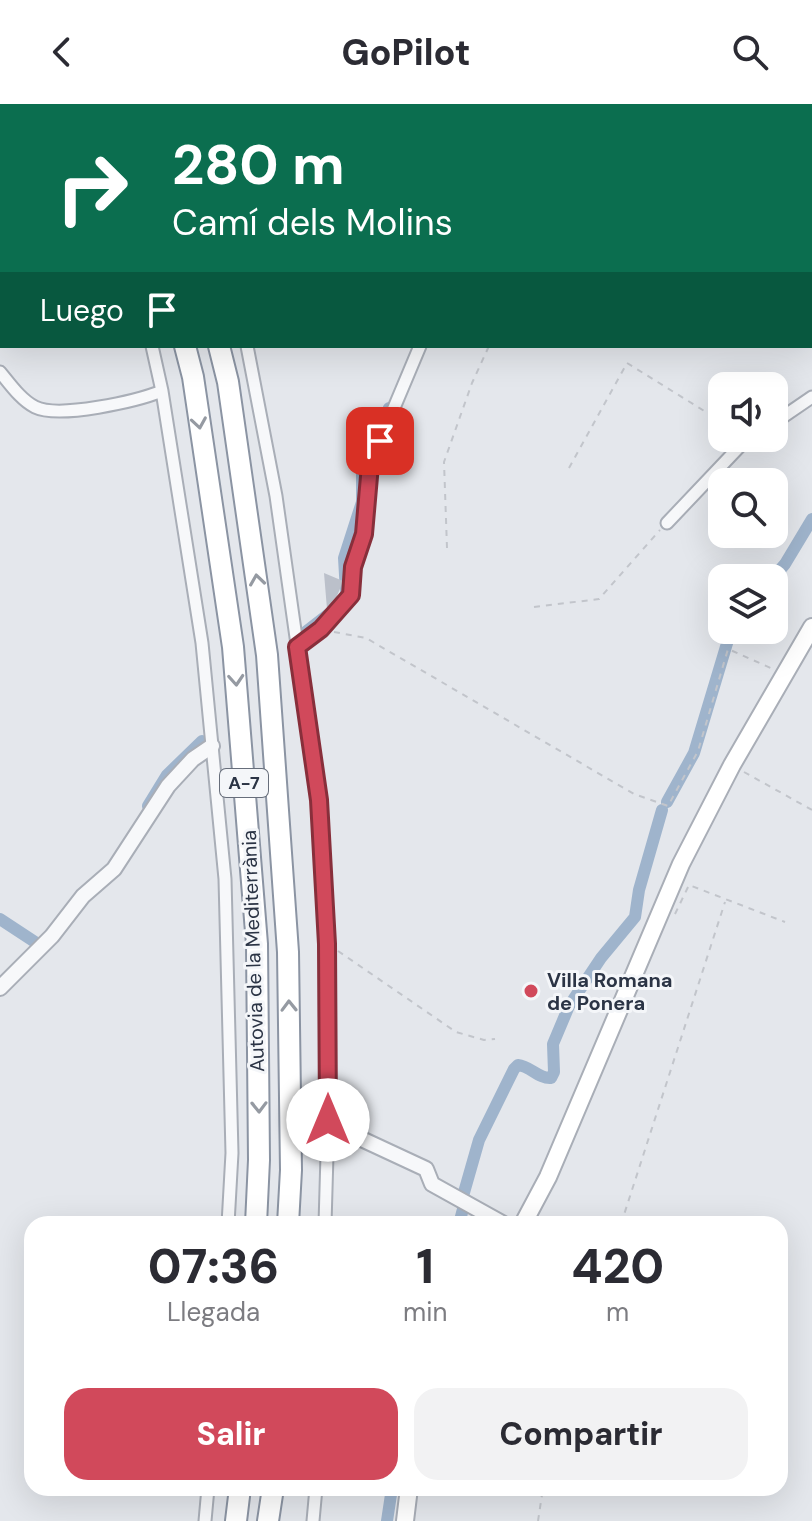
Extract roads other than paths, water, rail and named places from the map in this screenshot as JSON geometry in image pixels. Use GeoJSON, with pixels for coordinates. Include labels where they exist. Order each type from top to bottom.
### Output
{"type":"FeatureCollection","features":[{"type":"Feature","properties":{"kind":"highway","name":"Autovia de la Mediterrània"},"geometry":{"type":"LineString","coordinates":[[186,348],[193,377],[236,678],[257,944],[259,1160],[256,1216]]}},
{"type":"Feature","properties":{"kind":"highway","name":"Autovia de la Mediterrània"},"geometry":{"type":"LineString","coordinates":[[220,348],[228,382],[267,655],[288,952],[291,1170],[288,1216]]}},
{"type":"Feature","properties":{"kind":"highway"},"geometry":{"type":"LineString","coordinates":[[236,1521],[239,1496]]}},
{"type":"Feature","properties":{"kind":"highway"},"geometry":{"type":"LineString","coordinates":[[268,1521],[272,1496]]}},
{"type":"Feature","properties":{"kind":"main road"},"geometry":{"type":"LineString","coordinates":[[527,1216],[548,1177],[681,864],[732,765],[812,627]]}},
{"type":"Feature","properties":{"kind":"main road"},"geometry":{"type":"LineString","coordinates":[[405,1521],[408,1496]]}},
{"type":"Feature","properties":{"kind":"street"},"geometry":{"type":"LineString","coordinates":[[152,348],[202,643],[225,879],[232,1153],[228,1216]]}},
{"type":"Feature","properties":{"kind":"street"},"geometry":{"type":"LineString","coordinates":[[247,348],[276,496],[319,800],[327,944],[325,1216]]}},
{"type":"Feature","properties":{"kind":"street"},"geometry":{"type":"LineString","coordinates":[[297,647],[321,629],[351,595],[353,567],[364,534],[370,465],[419,348]]}},
{"type":"Feature","properties":{"kind":"street"},"geometry":{"type":"LineString","coordinates":[[0,372],[26,402],[46,411],[132,402],[162,391]]}},
{"type":"Feature","properties":{"kind":"street"},"geometry":{"type":"LineString","coordinates":[[788,413],[812,397]]}},
{"type":"Feature","properties":{"kind":"street"},"geometry":{"type":"LineString","coordinates":[[667,523],[734,452]]}},
{"type":"Feature","properties":{"kind":"street"},"geometry":{"type":"LineString","coordinates":[[0,988],[52,936],[83,896],[114,869],[168,786],[193,759],[212,746]]}},
{"type":"Feature","properties":{"kind":"street"},"geometry":{"type":"LineString","coordinates":[[328,1127],[340,1129],[426,1169],[432,1184],[490,1216]]}},
{"type":"Feature","properties":{"kind":"street"},"geometry":{"type":"LineString","coordinates":[[205,1521],[207,1496]]}},
{"type":"Feature","properties":{"kind":"street"},"geometry":{"type":"LineString","coordinates":[[313,1521],[315,1496]]}},
{"type":"Feature","properties":{"kind":"waterway"},"geometry":{"type":"LineString","coordinates":[[346,592],[344,558],[362,502],[362,470],[389,408]]}},
{"type":"Feature","properties":{"kind":"waterway"},"geometry":{"type":"LineString","coordinates":[[785,564],[812,519]]}},
{"type":"Feature","properties":{"kind":"waterway"},"geometry":{"type":"LineString","coordinates":[[303,634],[330,613]]}},
{"type":"Feature","properties":{"kind":"waterway"},"geometry":{"type":"LineString","coordinates":[[667,802],[694,753],[727,644]]}},
{"type":"Feature","properties":{"kind":"waterway"},"geometry":{"type":"LineString","coordinates":[[148,806],[167,775],[202,741]]}},
{"type":"Feature","properties":{"kind":"waterway"},"geometry":{"type":"LineString","coordinates":[[463,1196],[479,1140],[514,1069],[518,1065],[551,1078],[554,1072],[553,1044],[569,1006],[601,958],[635,917],[639,890],[662,810]]}},
{"type":"Feature","properties":{"kind":"waterway"},"geometry":{"type":"LineString","coordinates":[[0,919],[38,944]]}},
{"type":"Feature","properties":{"kind":"waterway"},"geometry":{"type":"LineString","coordinates":[[461,1216],[463,1209]]}},
{"type":"Feature","properties":{"kind":"waterway"},"geometry":{"type":"LineString","coordinates":[[387,1521],[391,1496]]}},
{"type":"Feature","properties":{"kind":"place","name":"Villa Romana de Ponera"},"geometry":{"type":"Point","coordinates":[531,991]}}]}
